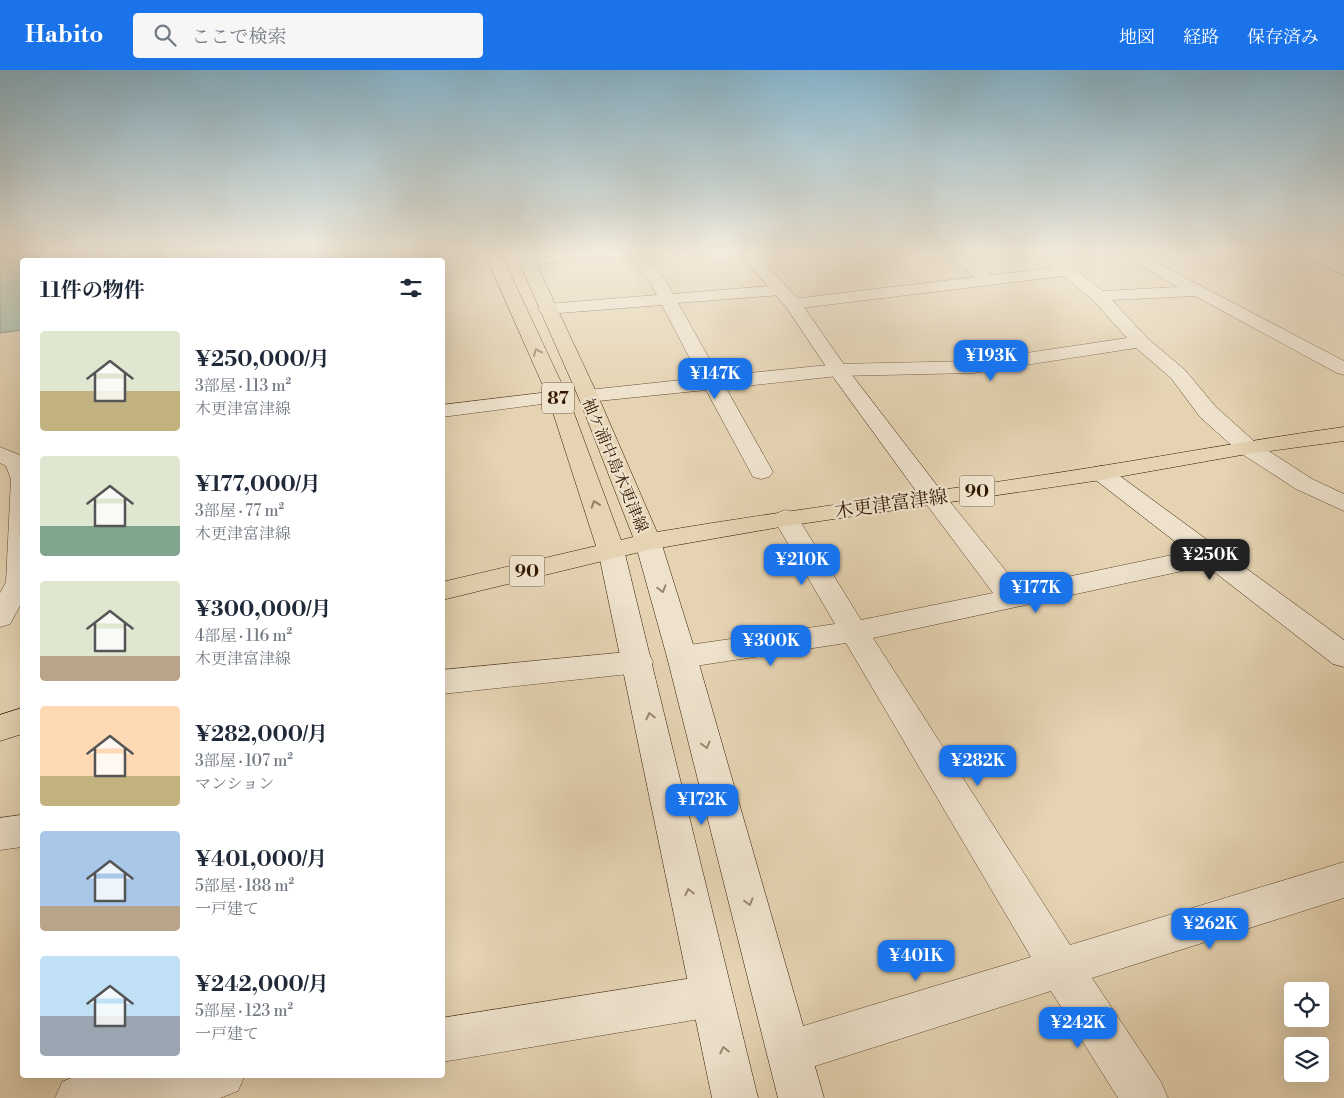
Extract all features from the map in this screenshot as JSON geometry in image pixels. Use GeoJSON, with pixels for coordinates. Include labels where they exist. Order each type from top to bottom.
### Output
{"type":"FeatureCollection","features":[{"type":"Feature","properties":{"kind":"main road","name":"袖ケ浦中島木更津線"},"geometry":{"type":"LineString","coordinates":[[514,300],[558,398],[611,550]]}},
{"type":"Feature","properties":{"kind":"main road","name":"袖ケ浦中島木更津線"},"geometry":{"type":"LineString","coordinates":[[543,300],[588,396],[648,542]]}},
{"type":"Feature","properties":{"kind":"main road","name":"木更津富津線"},"geometry":{"type":"LineString","coordinates":[[445,591],[648,542],[786,518],[1101,473],[1247,447],[1344,434]]}},
{"type":"Feature","properties":{"kind":"main road"},"geometry":{"type":"LineString","coordinates":[[0,728],[20,722]]}},
{"type":"Feature","properties":{"kind":"street"},"geometry":{"type":"LineString","coordinates":[[547,309],[668,300],[761,472]]}},
{"type":"Feature","properties":{"kind":"street"},"geometry":{"type":"LineString","coordinates":[[789,300],[838,370],[933,497],[1012,598]]}},
{"type":"Feature","properties":{"kind":"street"},"geometry":{"type":"LineString","coordinates":[[1103,300],[1140,342],[1178,374],[1208,412],[1247,447],[1304,484],[1344,504]]}},
{"type":"Feature","properties":{"kind":"street"},"geometry":{"type":"LineString","coordinates":[[1215,300],[1344,369]]}},
{"type":"Feature","properties":{"kind":"street"},"geometry":{"type":"LineString","coordinates":[[588,396],[838,370],[973,367],[1140,342]]}},
{"type":"Feature","properties":{"kind":"street"},"geometry":{"type":"LineString","coordinates":[[445,411],[558,398]]}},
{"type":"Feature","properties":{"kind":"street"},"geometry":{"type":"LineString","coordinates":[[0,454],[16,462],[20,477]]}},
{"type":"Feature","properties":{"kind":"street"},"geometry":{"type":"LineString","coordinates":[[1101,473],[1344,656]]}},
{"type":"Feature","properties":{"kind":"street"},"geometry":{"type":"LineString","coordinates":[[786,518],[853,632],[1060,968],[1145,1098]]}},
{"type":"Feature","properties":{"kind":"street"},"geometry":{"type":"LineString","coordinates":[[648,542],[682,657],[801,1098]]}},
{"type":"Feature","properties":{"kind":"street"},"geometry":{"type":"LineString","coordinates":[[611,550],[638,662],[735,1098]]}},
{"type":"Feature","properties":{"kind":"street"},"geometry":{"type":"LineString","coordinates":[[682,657],[853,632],[1210,556]]}},
{"type":"Feature","properties":{"kind":"street"},"geometry":{"type":"LineString","coordinates":[[0,617],[20,582]]}},
{"type":"Feature","properties":{"kind":"street"},"geometry":{"type":"LineString","coordinates":[[0,626],[20,621]]}},
{"type":"Feature","properties":{"kind":"street"},"geometry":{"type":"LineString","coordinates":[[445,682],[638,662]]}},
{"type":"Feature","properties":{"kind":"street"},"geometry":{"type":"LineString","coordinates":[[0,834],[20,831]]}},
{"type":"Feature","properties":{"kind":"street"},"geometry":{"type":"LineString","coordinates":[[790,1052],[1344,880]]}},
{"type":"Feature","properties":{"kind":"street"},"geometry":{"type":"LineString","coordinates":[[445,1040],[712,996]]}},
{"type":"Feature","properties":{"kind":"street"},"geometry":{"type":"LineString","coordinates":[[78,1098],[203,1078]]}},
{"type":"Feature","properties":{"kind":"shaded area"},"geometry":{"type":"Polygon","coordinates":[[[0,300],[20,300],[20,330],[0,333],[0,300]]]}}]}
